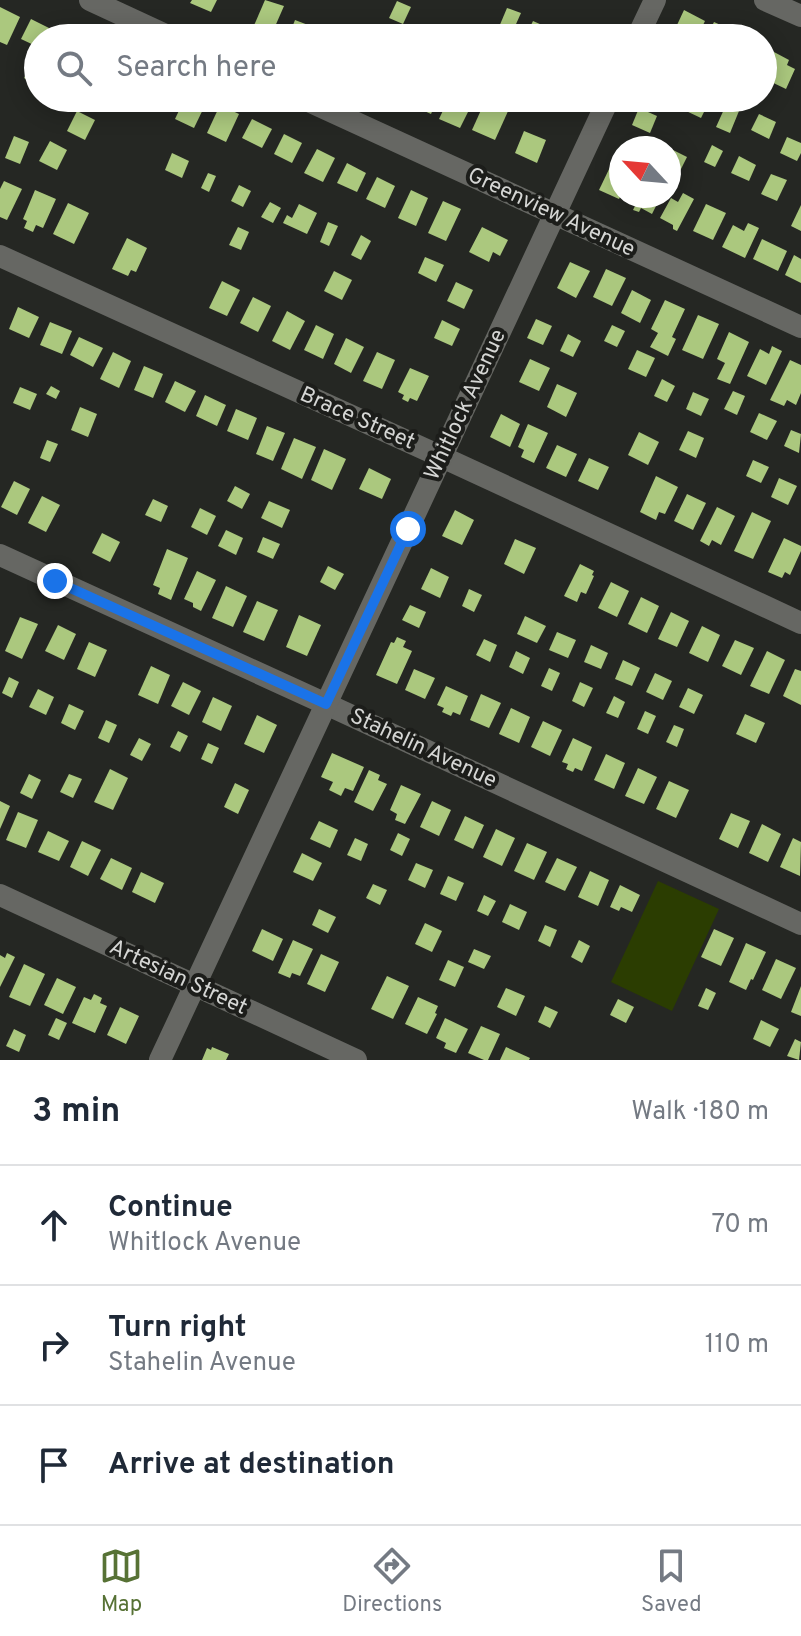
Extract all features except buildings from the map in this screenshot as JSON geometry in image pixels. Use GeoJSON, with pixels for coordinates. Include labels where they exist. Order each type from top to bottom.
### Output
{"type":"FeatureCollection","features":[{"type":"Feature","properties":{"kind":"street"},"geometry":{"type":"LineString","coordinates":[[90,0],[142,24]]}},
{"type":"Feature","properties":{"kind":"street"},"geometry":{"type":"LineString","coordinates":[[644,24],[655,0]]}},
{"type":"Feature","properties":{"kind":"street"},"geometry":{"type":"LineString","coordinates":[[765,0],[801,16]]}},
{"type":"Feature","properties":{"kind":"street","name":"Greenview Avenue"},"geometry":{"type":"LineString","coordinates":[[332,112],[801,327]]}},
{"type":"Feature","properties":{"kind":"street","name":"Whitlock Avenue"},"geometry":{"type":"LineString","coordinates":[[160,1060],[603,112]]}},
{"type":"Feature","properties":{"kind":"street","name":"Brace Street"},"geometry":{"type":"LineString","coordinates":[[0,256],[801,623]]}},
{"type":"Feature","properties":{"kind":"street","name":"Stahelin Avenue"},"geometry":{"type":"LineString","coordinates":[[0,555],[801,924]]}},
{"type":"Feature","properties":{"kind":"street","name":"Artesian Street"},"geometry":{"type":"LineString","coordinates":[[0,895],[356,1060]]}},
{"type":"Feature","properties":{"kind":"green space"},"geometry":{"type":"Polygon","coordinates":[[[658,881],[719,909],[672,1011],[611,982],[658,881]]]}},
{"type":"Feature","properties":{"kind":"route"},"geometry":{"type":"LineString","coordinates":[[55,581],[326,704],[408,529]]}}]}
